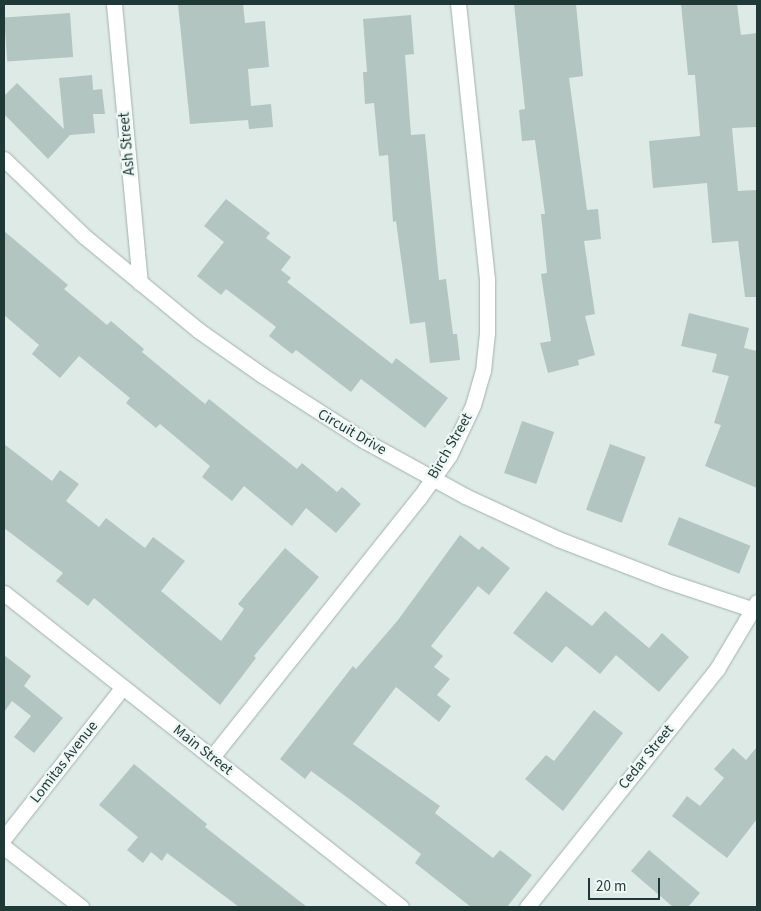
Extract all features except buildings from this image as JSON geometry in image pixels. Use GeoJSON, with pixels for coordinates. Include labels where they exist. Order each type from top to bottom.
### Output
{"type":"FeatureCollection","features":[{"type":"Feature","properties":{"kind":"street","name":"Ash Street"},"geometry":{"type":"LineString","coordinates":[[114,4],[140,283]]}},
{"type":"Feature","properties":{"kind":"street","name":"Birch Street"},"geometry":{"type":"LineString","coordinates":[[212,757],[433,479],[464,428],[473,405],[483,371],[487,333],[486,279],[458,4]]}},
{"type":"Feature","properties":{"kind":"street","name":"Circuit Drive"},"geometry":{"type":"LineString","coordinates":[[4,159],[84,236],[140,283],[262,375],[320,414],[433,479],[558,539],[756,608]]}},
{"type":"Feature","properties":{"kind":"street","name":"Main Street"},"geometry":{"type":"LineString","coordinates":[[4,593],[401,907]]}},
{"type":"Feature","properties":{"kind":"street","name":"Cedar Street"},"geometry":{"type":"LineString","coordinates":[[527,907],[717,669],[756,608]]}},
{"type":"Feature","properties":{"kind":"street","name":"Lomitas Avenue"},"geometry":{"type":"LineString","coordinates":[[4,838],[123,687]]}},
{"type":"Feature","properties":{"kind":"street"},"geometry":{"type":"LineString","coordinates":[[4,847],[80,907]]}}]}
